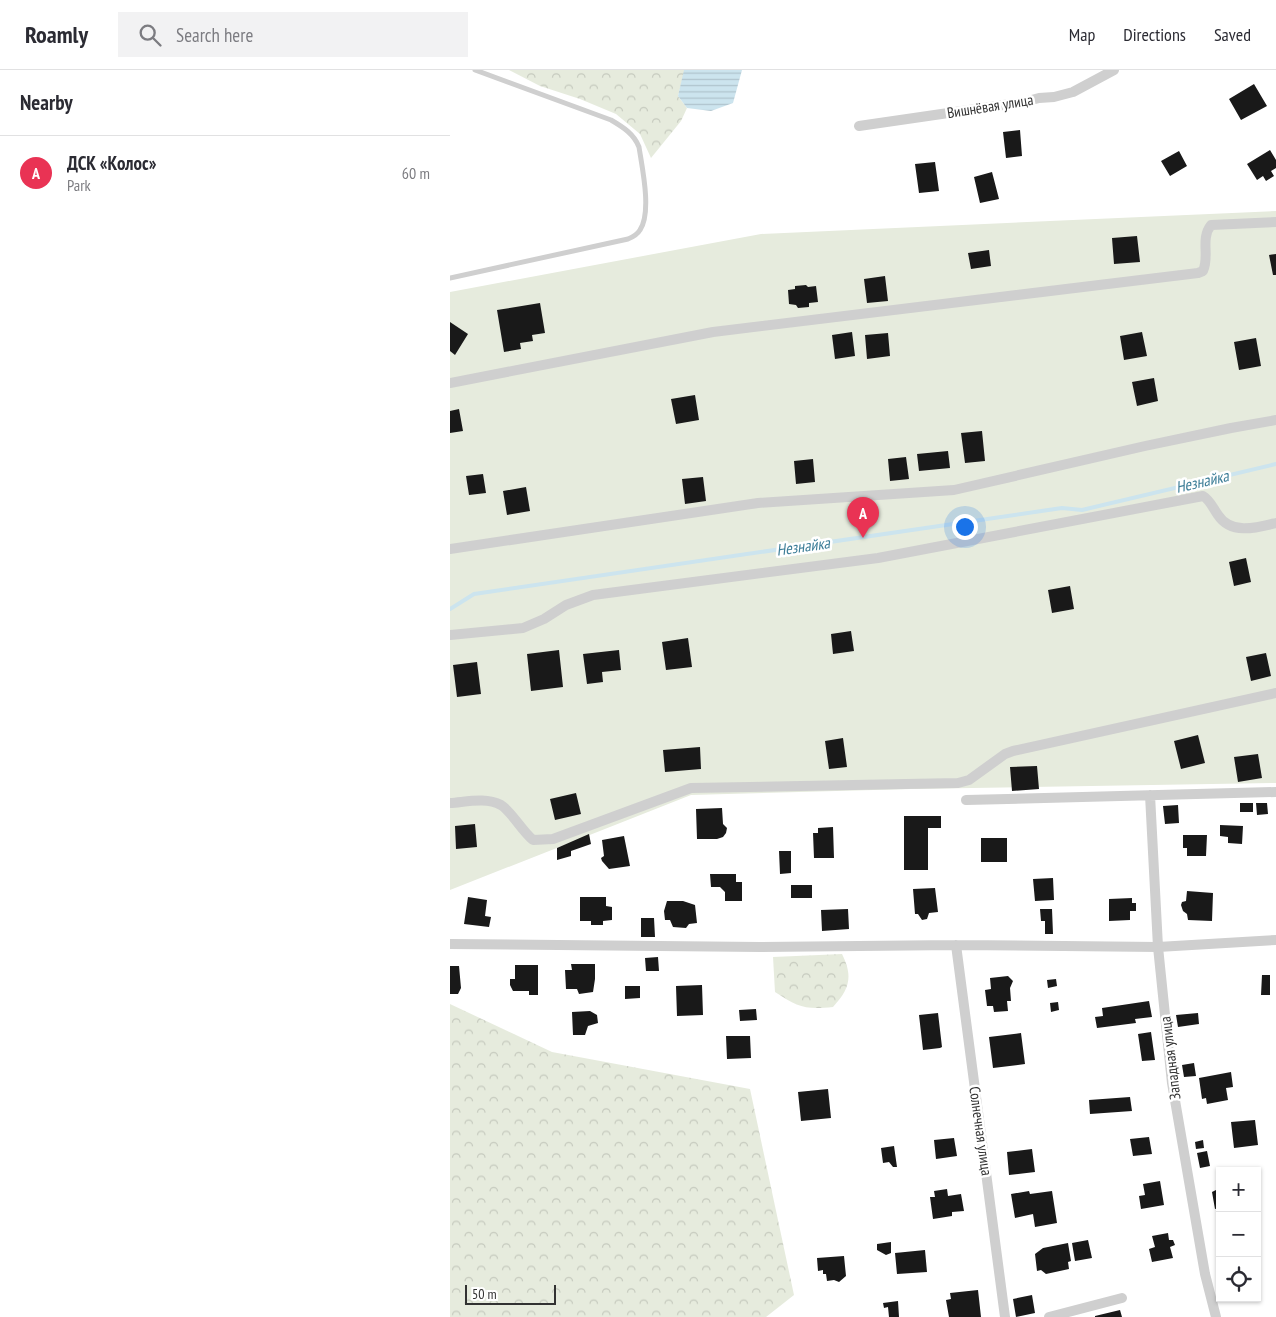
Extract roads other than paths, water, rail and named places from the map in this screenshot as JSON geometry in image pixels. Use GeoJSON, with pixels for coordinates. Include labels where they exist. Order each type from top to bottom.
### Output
{"type":"FeatureCollection","features":[{"type":"Feature","properties":{"kind":"street","name":"Вишнёвая улица"},"geometry":{"type":"LineString","coordinates":[[860,126],[1054,97],[1073,92],[1114,70]]}},
{"type":"Feature","properties":{"kind":"street"},"geometry":{"type":"LineString","coordinates":[[450,383],[714,332],[1198,273],[1203,271],[1206,265],[1205,237],[1211,225],[1276,222]]}},
{"type":"Feature","properties":{"kind":"street"},"geometry":{"type":"LineString","coordinates":[[450,549],[758,503],[954,490],[1145,446],[1276,420]]}},
{"type":"Feature","properties":{"kind":"street"},"geometry":{"type":"LineString","coordinates":[[450,635],[523,628],[544,619],[566,605],[594,595],[878,558],[1203,496],[1208,499],[1220,518],[1228,525],[1239,529],[1256,528],[1276,523]]}},
{"type":"Feature","properties":{"kind":"street"},"geometry":{"type":"LineString","coordinates":[[450,804],[492,802],[502,806],[533,840],[553,839],[691,788],[965,782],[1005,754],[1013,751],[1276,693]]}},
{"type":"Feature","properties":{"kind":"street"},"geometry":{"type":"LineString","coordinates":[[966,800],[1276,792]]}},
{"type":"Feature","properties":{"kind":"street","name":"Западная улица"},"geometry":{"type":"LineString","coordinates":[[1150,795],[1158,947],[1172,1083],[1205,1274],[1216,1317]]}},
{"type":"Feature","properties":{"kind":"street"},"geometry":{"type":"LineString","coordinates":[[450,944],[760,947],[956,945],[1158,947],[1276,940]]}},
{"type":"Feature","properties":{"kind":"street","name":"Солнечная улица"},"geometry":{"type":"LineString","coordinates":[[956,945],[1006,1317]]}},
{"type":"Feature","properties":{"kind":"street"},"geometry":{"type":"LineString","coordinates":[[1050,1317],[1122,1298]]}},
{"type":"Feature","properties":{"kind":"lane"},"geometry":{"type":"LineString","coordinates":[[450,278],[628,239],[635,236],[641,230],[644,222],[646,198],[639,147],[636,139],[624,128],[611,120],[475,70]]}},
{"type":"Feature","properties":{"kind":"water"},"geometry":{"type":"Polygon","coordinates":[[[684,70],[742,70],[733,103],[711,111],[687,108],[678,96],[684,70]]]}},
{"type":"Feature","properties":{"kind":"waterway","name":"Незнайка"},"geometry":{"type":"LineString","coordinates":[[450,609],[474,594],[1062,508],[1082,510],[1276,464]]}},
{"type":"Feature","properties":{"kind":"place","name":"ДСК «Колос»"},"geometry":{"type":"Point","coordinates":[863,538]}}]}
